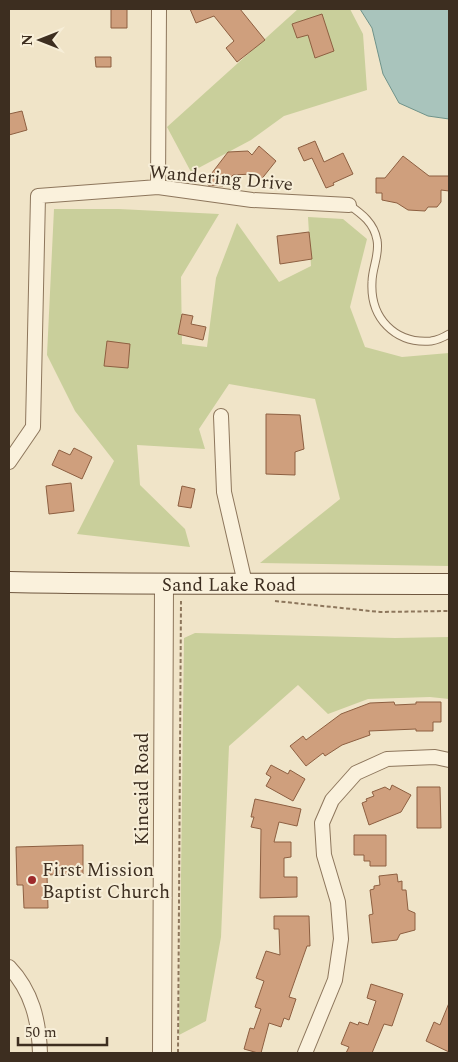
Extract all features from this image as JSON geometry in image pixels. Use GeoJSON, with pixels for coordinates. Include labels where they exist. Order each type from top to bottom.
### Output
{"type":"FeatureCollection","features":[{"type":"Feature","properties":{"kind":"main road","name":"Sand Lake Road"},"geometry":{"type":"LineString","coordinates":[[9,582],[164,585],[245,583],[449,584]]}},
{"type":"Feature","properties":{"kind":"street"},"geometry":{"type":"LineString","coordinates":[[158,187],[159,9]]}},
{"type":"Feature","properties":{"kind":"street","name":"Wandering Drive"},"geometry":{"type":"LineString","coordinates":[[9,462],[33,428],[38,196],[158,187],[252,200],[349,205]]}},
{"type":"Feature","properties":{"kind":"street"},"geometry":{"type":"LineString","coordinates":[[221,416],[224,492],[245,583]]}},
{"type":"Feature","properties":{"kind":"street","name":"Kincaid Road"},"geometry":{"type":"LineString","coordinates":[[162,1053],[164,585]]}},
{"type":"Feature","properties":{"kind":"street"},"geometry":{"type":"LineString","coordinates":[[305,1053],[335,980],[341,940],[338,902],[324,855],[322,823],[332,800],[356,773],[388,759],[435,758],[449,760]]}},
{"type":"Feature","properties":{"kind":"street"},"geometry":{"type":"LineString","coordinates":[[9,967],[25,986],[35,1012],[40,1053]]}},
{"type":"Feature","properties":{"kind":"lane","name":"Wandering Drive"},"geometry":{"type":"LineString","coordinates":[[349,205],[363,215],[373,227],[378,241],[372,281],[373,299],[378,316],[392,331],[414,341],[433,341],[449,334]]}},
{"type":"Feature","properties":{"kind":"path"},"geometry":{"type":"LineString","coordinates":[[178,1053],[181,599]]}},
{"type":"Feature","properties":{"kind":"path"},"geometry":{"type":"LineString","coordinates":[[274,601],[380,612],[449,611]]}},
{"type":"Feature","properties":{"kind":"green space"},"geometry":{"type":"Polygon","coordinates":[[[298,9],[350,9],[363,34],[367,90],[284,116],[251,140],[191,172],[167,127],[298,9]]]}},
{"type":"Feature","properties":{"kind":"green space"},"geometry":{"type":"Polygon","coordinates":[[[54,209],[119,209],[219,214],[181,277],[182,344],[207,347],[216,278],[237,223],[279,282],[311,266],[308,217],[343,219],[367,239],[350,307],[365,347],[402,357],[449,353],[449,566],[260,563],[340,499],[315,399],[229,384],[199,429],[205,449],[137,445],[140,485],[185,529],[190,547],[77,534],[114,461],[75,411],[47,355],[54,209]]]}},
{"type":"Feature","properties":{"kind":"green space"},"geometry":{"type":"Polygon","coordinates":[[[195,633],[395,638],[449,637],[449,699],[430,697],[368,699],[328,714],[298,685],[229,746],[221,937],[206,1021],[179,1035],[184,638],[195,633]]]}},
{"type":"Feature","properties":{"kind":"water"},"geometry":{"type":"Polygon","coordinates":[[[360,9],[449,9],[449,119],[428,116],[399,103],[383,74],[372,28],[360,9]]]}},
{"type":"Feature","properties":{"kind":"building"},"geometry":{"type":"Polygon","coordinates":[[[111,9],[127,9],[127,28],[111,28],[111,9]]]}},
{"type":"Feature","properties":{"kind":"building"},"geometry":{"type":"Polygon","coordinates":[[[190,9],[240,9],[265,40],[237,62],[226,48],[234,41],[214,16],[196,23],[190,9]]]}},
{"type":"Feature","properties":{"kind":"building"},"geometry":{"type":"Polygon","coordinates":[[[322,14],[334,51],[315,58],[308,35],[297,38],[292,24],[322,14]]]}},
{"type":"Feature","properties":{"kind":"building"},"geometry":{"type":"Polygon","coordinates":[[[95,57],[111,57],[111,67],[96,67],[95,57]]]}},
{"type":"Feature","properties":{"kind":"building"},"geometry":{"type":"Polygon","coordinates":[[[22,111],[27,130],[9,135],[9,114],[22,111]]]}},
{"type":"Feature","properties":{"kind":"building"},"geometry":{"type":"Polygon","coordinates":[[[315,141],[324,162],[343,153],[353,174],[326,188],[312,158],[304,161],[298,148],[315,141]]]}},
{"type":"Feature","properties":{"kind":"building"},"geometry":{"type":"Polygon","coordinates":[[[259,146],[276,161],[260,181],[252,174],[233,175],[223,186],[208,185],[205,182],[228,152],[248,151],[252,155],[259,146]]]}},
{"type":"Feature","properties":{"kind":"building"},"geometry":{"type":"Polygon","coordinates":[[[403,156],[429,176],[449,176],[449,191],[441,190],[441,202],[437,207],[428,207],[425,211],[408,210],[397,203],[382,200],[382,193],[376,193],[376,178],[385,178],[403,156]]]}},
{"type":"Feature","properties":{"kind":"building"},"geometry":{"type":"Polygon","coordinates":[[[309,232],[312,259],[280,264],[277,236],[309,232]]]}},
{"type":"Feature","properties":{"kind":"building"},"geometry":{"type":"Polygon","coordinates":[[[182,314],[193,316],[191,324],[206,327],[203,340],[178,334],[182,314]]]}},
{"type":"Feature","properties":{"kind":"building"},"geometry":{"type":"Polygon","coordinates":[[[107,341],[130,344],[128,368],[104,366],[107,341]]]}},
{"type":"Feature","properties":{"kind":"building"},"geometry":{"type":"Polygon","coordinates":[[[266,414],[300,415],[304,449],[295,452],[295,475],[266,474],[266,414]]]}},
{"type":"Feature","properties":{"kind":"building"},"geometry":{"type":"Polygon","coordinates":[[[74,448],[92,457],[82,479],[52,465],[59,450],[70,455],[74,448]]]}},
{"type":"Feature","properties":{"kind":"building"},"geometry":{"type":"Polygon","coordinates":[[[71,483],[74,511],[49,514],[46,486],[71,483]]]}},
{"type":"Feature","properties":{"kind":"building"},"geometry":{"type":"Polygon","coordinates":[[[182,486],[195,489],[191,508],[178,506],[182,486]]]}},
{"type":"Feature","properties":{"kind":"building"},"geometry":{"type":"Polygon","coordinates":[[[394,702],[395,705],[416,704],[416,702],[441,702],[441,722],[433,722],[433,731],[416,731],[416,729],[369,731],[370,735],[342,745],[325,756],[323,753],[306,766],[290,746],[303,736],[306,740],[341,714],[370,703],[394,702]]]}},
{"type":"Feature","properties":{"kind":"building"},"geometry":{"type":"Polygon","coordinates":[[[271,765],[288,774],[290,770],[305,779],[293,801],[266,786],[271,777],[266,774],[271,765]]]}},
{"type":"Feature","properties":{"kind":"building"},"geometry":{"type":"Polygon","coordinates":[[[392,785],[411,795],[401,812],[369,825],[362,803],[374,796],[372,792],[385,787],[390,790],[392,785]]]}},
{"type":"Feature","properties":{"kind":"building"},"geometry":{"type":"Polygon","coordinates":[[[417,787],[440,787],[441,828],[417,828],[417,787]]]}},
{"type":"Feature","properties":{"kind":"building"},"geometry":{"type":"Polygon","coordinates":[[[255,799],[301,809],[297,826],[279,822],[274,842],[291,842],[291,857],[284,858],[284,877],[297,877],[297,897],[260,898],[261,829],[251,827],[254,817],[251,817],[255,799]]]}},
{"type":"Feature","properties":{"kind":"building"},"geometry":{"type":"Polygon","coordinates":[[[354,835],[386,835],[386,866],[370,866],[370,861],[364,861],[364,855],[354,855],[354,835]]]}},
{"type":"Feature","properties":{"kind":"building","name":"First Mission Baptist Church"},"geometry":{"type":"Polygon","coordinates":[[[83,845],[83,874],[47,875],[48,908],[24,908],[23,885],[17,885],[16,847],[83,845]]]}},
{"type":"Feature","properties":{"kind":"building"},"geometry":{"type":"Polygon","coordinates":[[[397,874],[398,882],[402,881],[402,890],[406,890],[408,910],[415,913],[415,930],[400,934],[397,940],[372,943],[369,915],[373,914],[370,890],[374,889],[374,886],[380,885],[379,876],[397,874]]]}},
{"type":"Feature","properties":{"kind":"building"},"geometry":{"type":"Polygon","coordinates":[[[274,916],[309,916],[310,946],[307,946],[289,997],[296,999],[289,1020],[284,1018],[281,1027],[269,1023],[261,1053],[258,1053],[244,1049],[250,1028],[254,1029],[261,1009],[255,1007],[264,981],[256,978],[266,951],[280,955],[279,929],[274,929],[274,916]]]}},
{"type":"Feature","properties":{"kind":"building"},"geometry":{"type":"Polygon","coordinates":[[[371,984],[403,994],[392,1026],[384,1024],[372,1053],[346,1053],[349,1047],[341,1044],[350,1022],[358,1025],[359,1022],[368,1025],[376,1001],[367,998],[371,984]]]}},
{"type":"Feature","properties":{"kind":"building"},"geometry":{"type":"Polygon","coordinates":[[[449,1003],[449,1052],[426,1041],[434,1022],[440,1025],[449,1003]]]}},
{"type":"Feature","properties":{"kind":"place","name":"First Mission Baptist Church"},"geometry":{"type":"Point","coordinates":[32,880]}}]}
